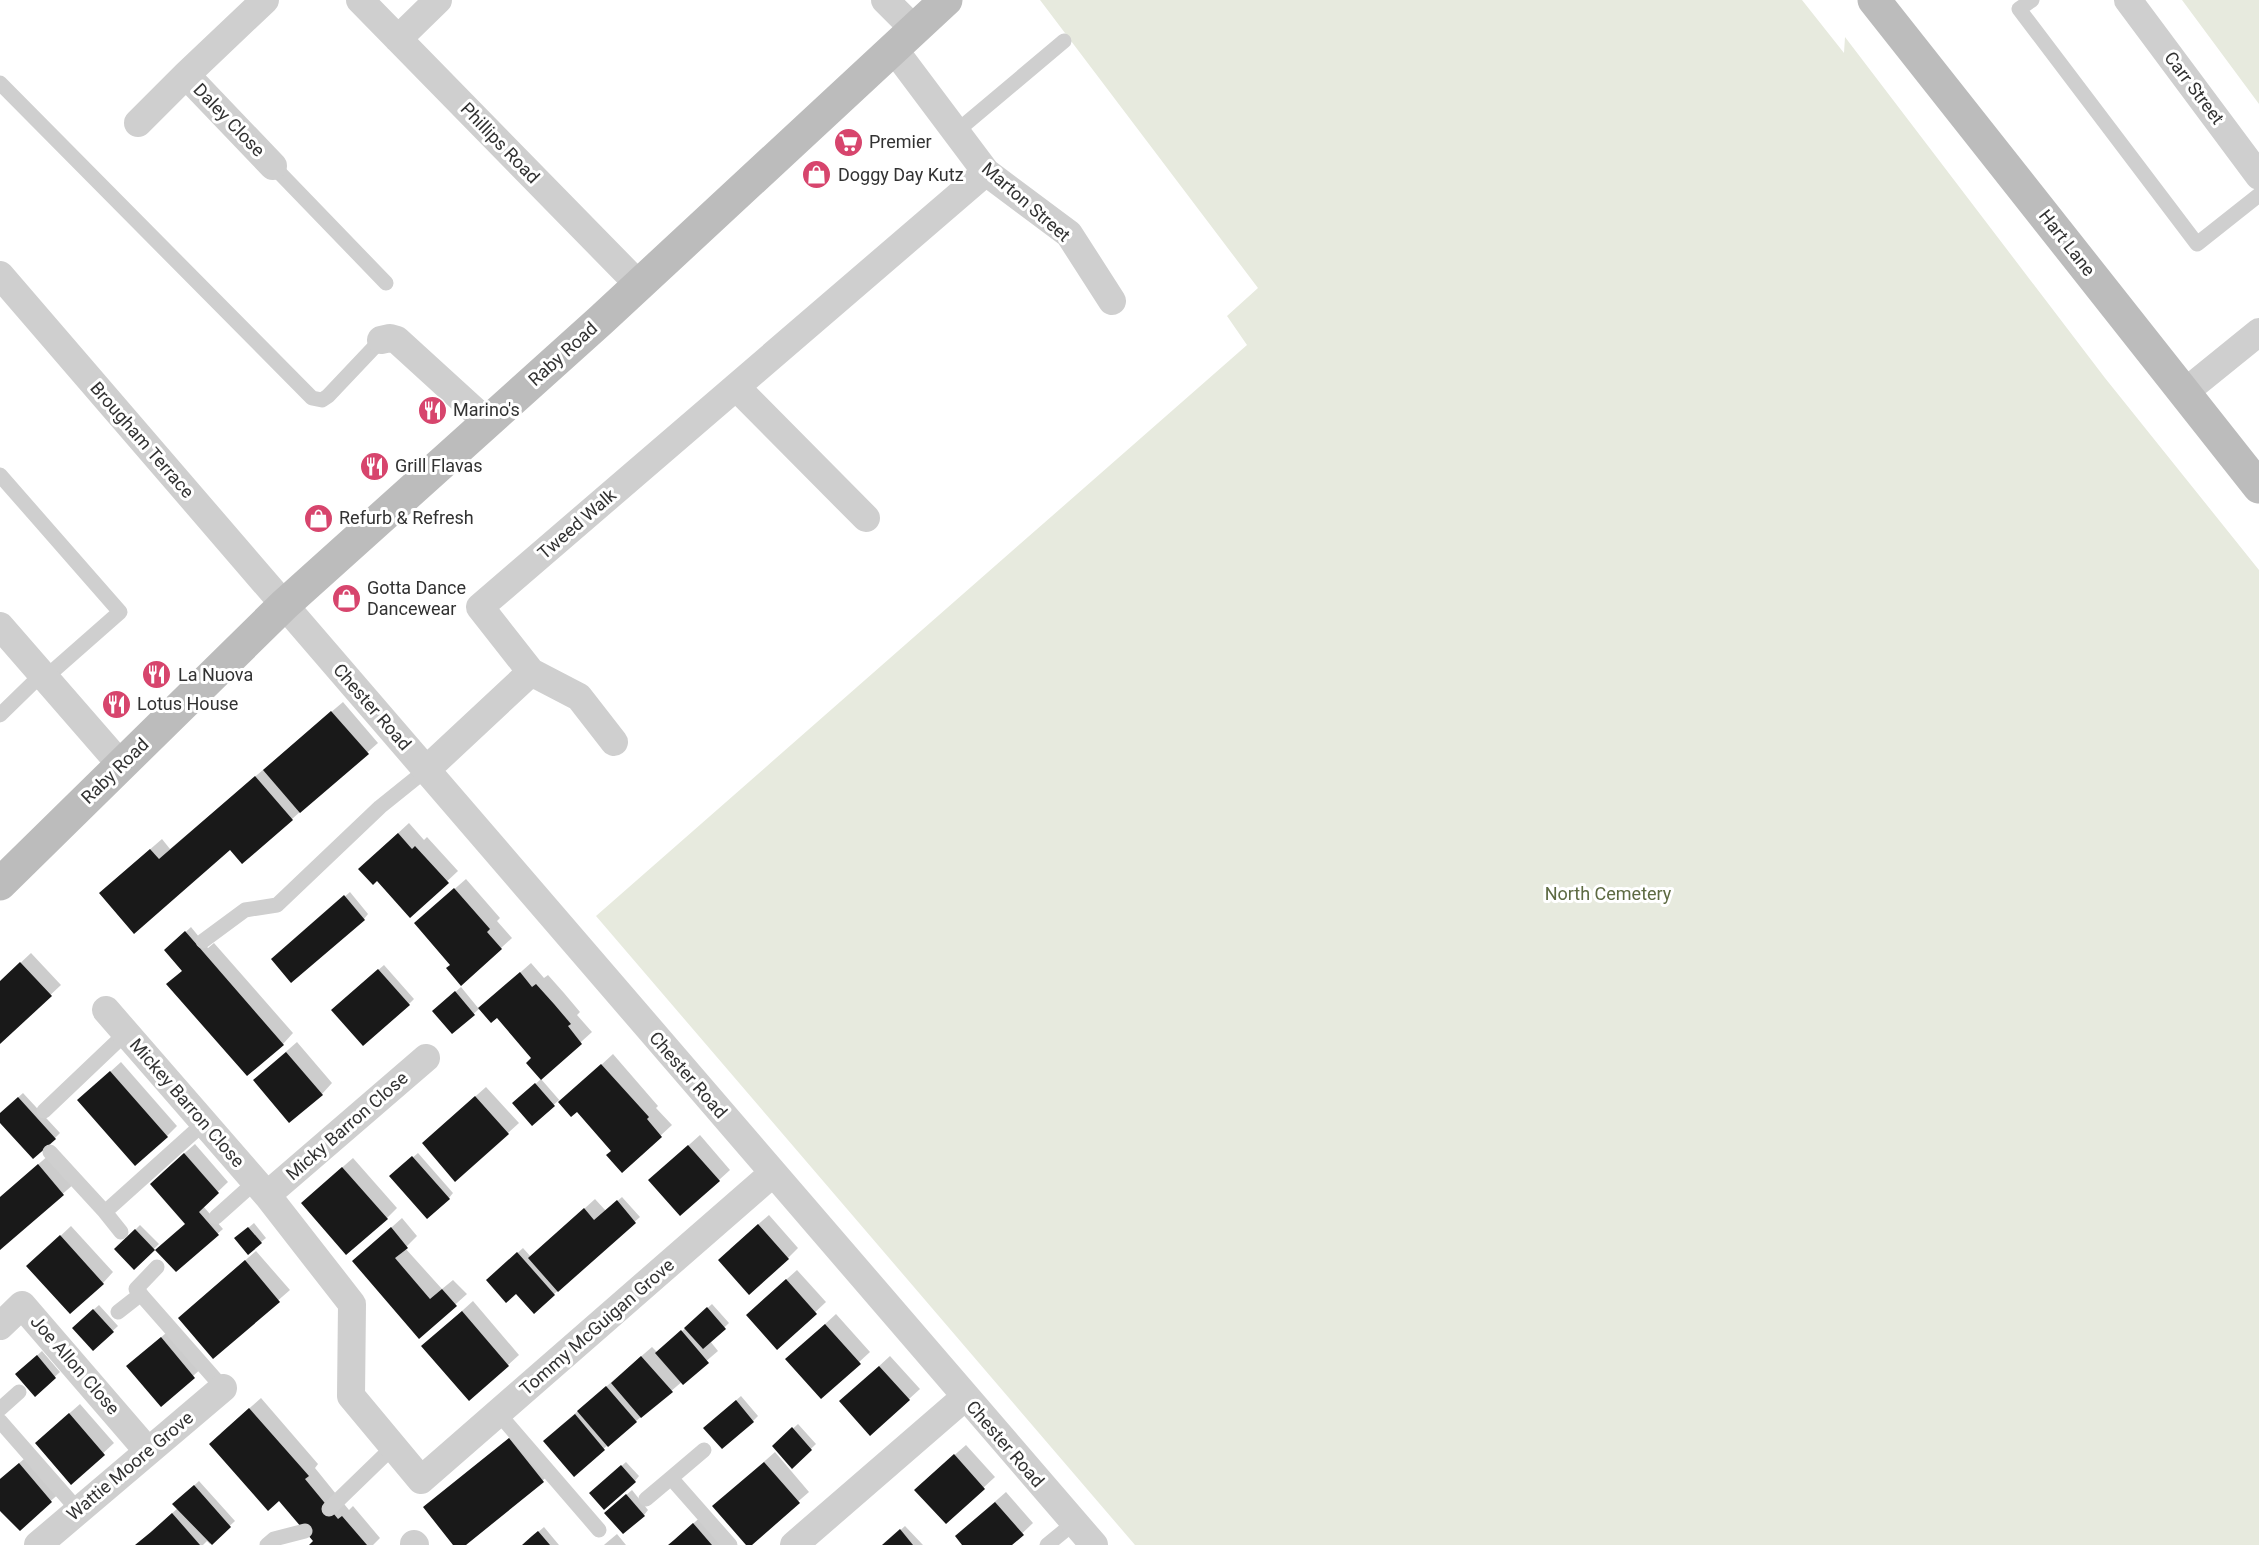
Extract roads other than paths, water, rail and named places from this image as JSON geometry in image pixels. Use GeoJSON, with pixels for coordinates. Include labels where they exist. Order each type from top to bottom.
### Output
{"type":"FeatureCollection","features":[{"type":"Feature","properties":{"kind":"street","name":"Daley Close"},"geometry":{"type":"LineString","coordinates":[[138,123],[265,0]]}},
{"type":"Feature","properties":{"kind":"street","name":"Phillips Road"},"geometry":{"type":"LineString","coordinates":[[360,0],[639,285]]}},
{"type":"Feature","properties":{"kind":"street"},"geometry":{"type":"LineString","coordinates":[[398,39],[438,0]]}},
{"type":"Feature","properties":{"kind":"street","name":"Marton Street"},"geometry":{"type":"LineString","coordinates":[[885,0],[904,39],[957,131],[986,172],[1069,234],[1112,301]]}},
{"type":"Feature","properties":{"kind":"street","name":"Raby Road"},"geometry":{"type":"LineString","coordinates":[[0,884],[284,605],[488,423],[946,0]]}},
{"type":"Feature","properties":{"kind":"street","name":"Hart Lane"},"geometry":{"type":"LineString","coordinates":[[1874,0],[2259,487]]}},
{"type":"Feature","properties":{"kind":"street","name":"Carr Street"},"geometry":{"type":"LineString","coordinates":[[2128,0],[2259,176]]}},
{"type":"Feature","properties":{"kind":"street","name":"Daley Close"},"geometry":{"type":"LineString","coordinates":[[186,75],[273,166]]}},
{"type":"Feature","properties":{"kind":"street","name":"Tweed Walk"},"geometry":{"type":"LineString","coordinates":[[614,742],[579,697],[531,672],[480,607],[986,172]]}},
{"type":"Feature","properties":{"kind":"street","name":"Brougham Terrace"},"geometry":{"type":"LineString","coordinates":[[0,275],[284,605]]}},
{"type":"Feature","properties":{"kind":"street"},"geometry":{"type":"LineString","coordinates":[[2185,392],[2259,332]]}},
{"type":"Feature","properties":{"kind":"street"},"geometry":{"type":"LineString","coordinates":[[381,340],[390,338],[397,340],[488,423]]}},
{"type":"Feature","properties":{"kind":"street"},"geometry":{"type":"LineString","coordinates":[[736,387],[866,518]]}},
{"type":"Feature","properties":{"kind":"street","name":"Chester Road"},"geometry":{"type":"LineString","coordinates":[[284,605],[1094,1545]]}},
{"type":"Feature","properties":{"kind":"street"},"geometry":{"type":"LineString","coordinates":[[0,626],[121,765]]}},
{"type":"Feature","properties":{"kind":"street"},"geometry":{"type":"LineString","coordinates":[[426,770],[531,672]]}},
{"type":"Feature","properties":{"kind":"street","name":"Mickey Barron Close"},"geometry":{"type":"LineString","coordinates":[[106,1010],[261,1188],[352,1304],[351,1396],[421,1480]]}},
{"type":"Feature","properties":{"kind":"street","name":"Micky Barron Close"},"geometry":{"type":"LineString","coordinates":[[261,1188],[426,1058]]}},
{"type":"Feature","properties":{"kind":"street","name":"Tommy McGuigan Grove"},"geometry":{"type":"LineString","coordinates":[[421,1480],[773,1173]]}},
{"type":"Feature","properties":{"kind":"street","name":"Joe Allon Close"},"geometry":{"type":"LineString","coordinates":[[0,1326],[22,1305],[147,1450]]}},
{"type":"Feature","properties":{"kind":"street","name":"Wattie Moore Grove"},"geometry":{"type":"LineString","coordinates":[[38,1545],[147,1450],[223,1388]]}},
{"type":"Feature","properties":{"kind":"street"},"geometry":{"type":"LineString","coordinates":[[794,1545],[965,1397]]}},
{"type":"Feature","properties":{"kind":"lane"},"geometry":{"type":"LineString","coordinates":[[2032,0],[2019,9],[2197,244],[2259,195]]}},
{"type":"Feature","properties":{"kind":"lane"},"geometry":{"type":"LineString","coordinates":[[957,131],[1064,41]]}},
{"type":"Feature","properties":{"kind":"lane"},"geometry":{"type":"LineString","coordinates":[[0,83],[312,398],[321,400],[328,396],[381,340]]}},
{"type":"Feature","properties":{"kind":"lane"},"geometry":{"type":"LineString","coordinates":[[273,166],[386,283]]}},
{"type":"Feature","properties":{"kind":"lane"},"geometry":{"type":"LineString","coordinates":[[0,475],[120,612],[0,715]]}},
{"type":"Feature","properties":{"kind":"lane"},"geometry":{"type":"LineString","coordinates":[[203,941],[245,910],[277,905],[380,807],[426,770]]}},
{"type":"Feature","properties":{"kind":"lane"},"geometry":{"type":"LineString","coordinates":[[44,1111],[126,1033]]}},
{"type":"Feature","properties":{"kind":"lane"},"geometry":{"type":"LineString","coordinates":[[105,1212],[204,1123]]}},
{"type":"Feature","properties":{"kind":"lane"},"geometry":{"type":"LineString","coordinates":[[50,1152],[121,1232]]}},
{"type":"Feature","properties":{"kind":"lane"},"geometry":{"type":"LineString","coordinates":[[216,1217],[261,1188]]}},
{"type":"Feature","properties":{"kind":"lane"},"geometry":{"type":"LineString","coordinates":[[157,1267],[136,1289],[223,1388]]}},
{"type":"Feature","properties":{"kind":"lane"},"geometry":{"type":"LineString","coordinates":[[118,1312],[141,1294]]}},
{"type":"Feature","properties":{"kind":"lane"},"geometry":{"type":"LineString","coordinates":[[0,1409],[19,1392]]}},
{"type":"Feature","properties":{"kind":"lane"},"geometry":{"type":"LineString","coordinates":[[498,1413],[599,1530]]}},
{"type":"Feature","properties":{"kind":"lane"},"geometry":{"type":"LineString","coordinates":[[0,1421],[78,1510]]}},
{"type":"Feature","properties":{"kind":"lane"},"geometry":{"type":"LineString","coordinates":[[329,1509],[393,1447]]}},
{"type":"Feature","properties":{"kind":"lane"},"geometry":{"type":"LineString","coordinates":[[646,1499],[704,1450]]}},
{"type":"Feature","properties":{"kind":"lane"},"geometry":{"type":"LineString","coordinates":[[671,1478],[730,1545]]}},
{"type":"Feature","properties":{"kind":"lane"},"geometry":{"type":"LineString","coordinates":[[1047,1545],[1074,1523]]}},
{"type":"Feature","properties":{"kind":"lane"},"geometry":{"type":"LineString","coordinates":[[267,1545],[274,1539],[304,1531]]}},
{"type":"Feature","properties":{"kind":"place","name":"Premier"},"geometry":{"type":"Point","coordinates":[848,142]}},
{"type":"Feature","properties":{"kind":"place","name":"Doggy Day Kutz"},"geometry":{"type":"Point","coordinates":[817,175]}},
{"type":"Feature","properties":{"kind":"place","name":"Marino's"},"geometry":{"type":"Point","coordinates":[432,410]}},
{"type":"Feature","properties":{"kind":"place","name":"Grill Flavas"},"geometry":{"type":"Point","coordinates":[374,466]}},
{"type":"Feature","properties":{"kind":"place","name":"Refurb & Refresh"},"geometry":{"type":"Point","coordinates":[318,518]}},
{"type":"Feature","properties":{"kind":"place","name":"Gotta Dance Dancewear"},"geometry":{"type":"Point","coordinates":[346,598]}},
{"type":"Feature","properties":{"kind":"place","name":"La Nuova"},"geometry":{"type":"Point","coordinates":[157,675]}},
{"type":"Feature","properties":{"kind":"place","name":"Lotus House"},"geometry":{"type":"Point","coordinates":[116,704]}},
{"type":"Feature","properties":{"kind":"park label","name":"North Cemetery"},"geometry":{"type":"Point","coordinates":[1608,894]}}]}
